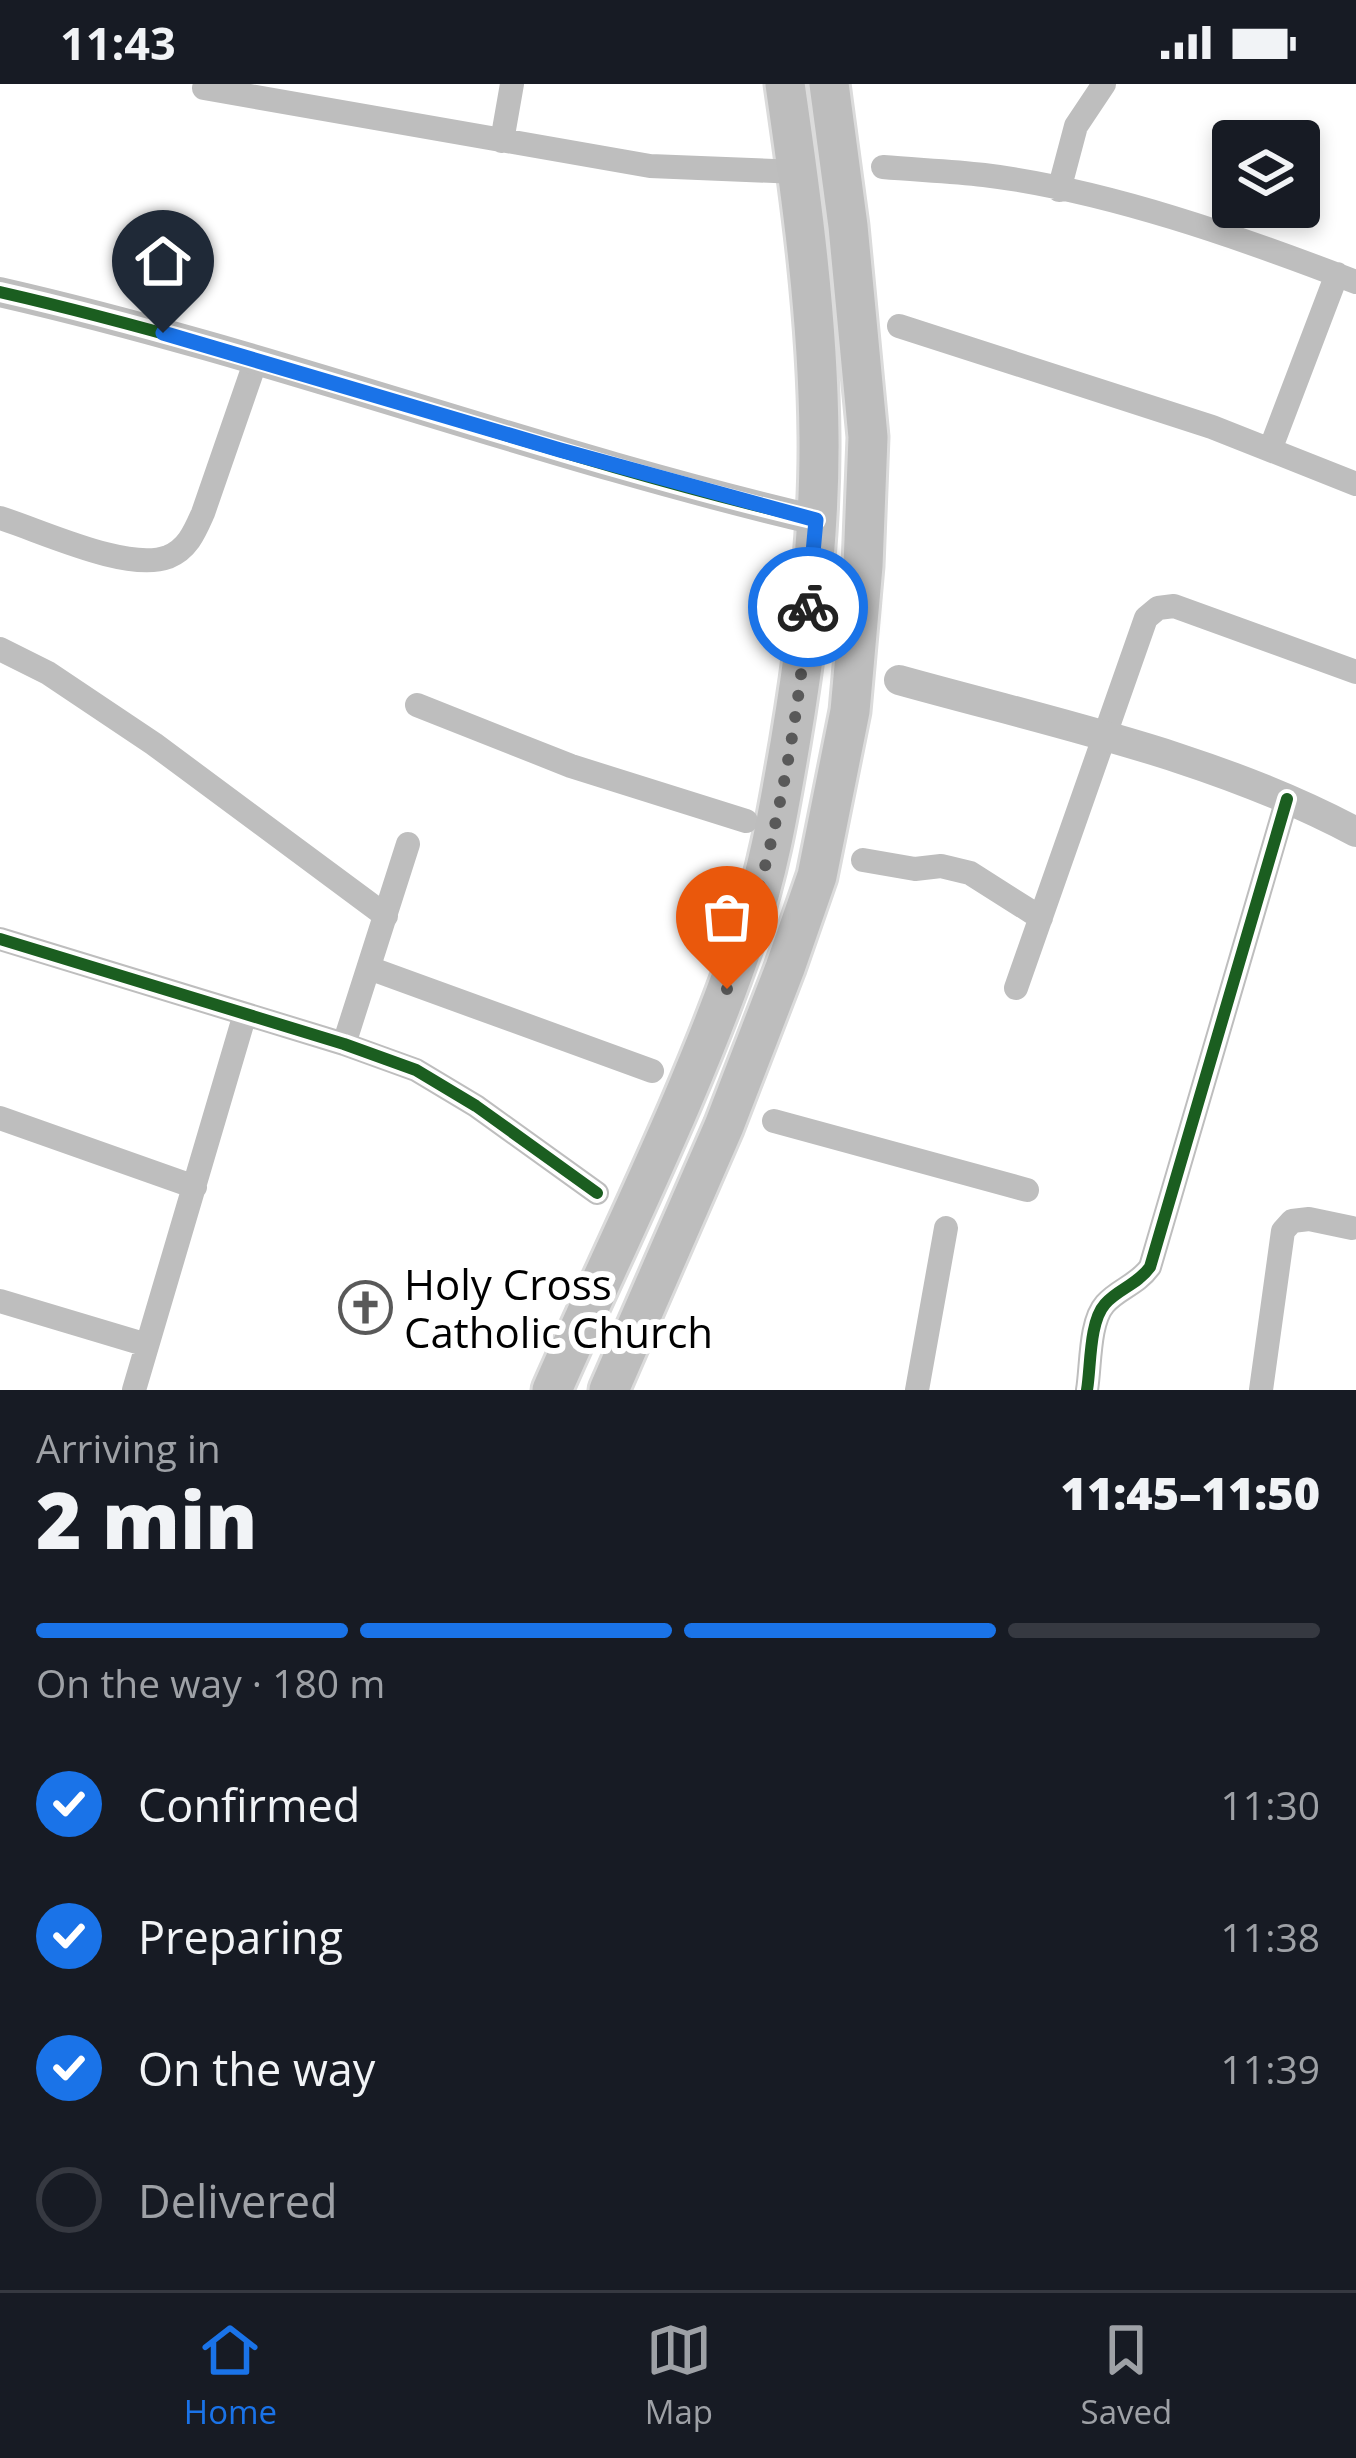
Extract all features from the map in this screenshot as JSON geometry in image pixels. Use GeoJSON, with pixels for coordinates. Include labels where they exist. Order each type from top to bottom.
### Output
{"type":"FeatureCollection","features":[{"type":"Feature","properties":{"kind":"main road"},"geometry":{"type":"LineString","coordinates":[[552,1390],[715,1021],[750,927],[774,835],[803,666],[819,437],[813,307],[785,84]]}},
{"type":"Feature","properties":{"kind":"main road"},"geometry":{"type":"LineString","coordinates":[[609,1390],[724,1126],[785,968],[817,876],[850,711],[868,436],[829,84]]}},
{"type":"Feature","properties":{"kind":"street"},"geometry":{"type":"LineString","coordinates":[[502,141],[512,84]]}},
{"type":"Feature","properties":{"kind":"street"},"geometry":{"type":"LineString","coordinates":[[1059,190],[1076,126],[1104,84]]}},
{"type":"Feature","properties":{"kind":"street"},"geometry":{"type":"LineString","coordinates":[[204,88],[650,166],[798,172]]}},
{"type":"Feature","properties":{"kind":"street"},"geometry":{"type":"LineString","coordinates":[[883,167],[984,175],[1059,190],[1190,223],[1346,278],[1270,450]]}},
{"type":"Feature","properties":{"kind":"street"},"geometry":{"type":"LineString","coordinates":[[0,292],[816,520]]}},
{"type":"Feature","properties":{"kind":"street"},"geometry":{"type":"LineString","coordinates":[[899,326],[1212,427],[1356,484]]}},
{"type":"Feature","properties":{"kind":"street"},"geometry":{"type":"LineString","coordinates":[[0,518],[146,561],[181,550],[193,537],[203,513],[256,360]]}},
{"type":"Feature","properties":{"kind":"street"},"geometry":{"type":"LineString","coordinates":[[1016,988],[1146,618],[1158,608],[1174,606],[1356,672]]}},
{"type":"Feature","properties":{"kind":"street"},"geometry":{"type":"LineString","coordinates":[[0,650],[48,673],[136,731],[386,916]]}},
{"type":"Feature","properties":{"kind":"street"},"geometry":{"type":"LineString","coordinates":[[899,680],[1169,753],[1356,832]]}},
{"type":"Feature","properties":{"kind":"street"},"geometry":{"type":"LineString","coordinates":[[417,705],[571,766],[746,821]]}},
{"type":"Feature","properties":{"kind":"street"},"geometry":{"type":"LineString","coordinates":[[1087,1390],[1098,1313],[1108,1299],[1140,1281],[1150,1267],[1287,799]]}},
{"type":"Feature","properties":{"kind":"street"},"geometry":{"type":"LineString","coordinates":[[344,1044],[408,844]]}},
{"type":"Feature","properties":{"kind":"street"},"geometry":{"type":"LineString","coordinates":[[862,860],[970,873],[1041,918]]}},
{"type":"Feature","properties":{"kind":"street"},"geometry":{"type":"LineString","coordinates":[[0,939],[416,1070],[597,1192]]}},
{"type":"Feature","properties":{"kind":"street"},"geometry":{"type":"LineString","coordinates":[[369,968],[652,1071]]}},
{"type":"Feature","properties":{"kind":"street"},"geometry":{"type":"LineString","coordinates":[[134,1390],[245,1014]]}},
{"type":"Feature","properties":{"kind":"street"},"geometry":{"type":"LineString","coordinates":[[0,1118],[195,1187]]}},
{"type":"Feature","properties":{"kind":"street"},"geometry":{"type":"LineString","coordinates":[[774,1121],[1027,1190]]}},
{"type":"Feature","properties":{"kind":"street"},"geometry":{"type":"LineString","coordinates":[[1262,1390],[1283,1231],[1292,1221],[1309,1219],[1355,1224]]}},
{"type":"Feature","properties":{"kind":"street"},"geometry":{"type":"LineString","coordinates":[[917,1390],[946,1228]]}},
{"type":"Feature","properties":{"kind":"street"},"geometry":{"type":"LineString","coordinates":[[0,1301],[147,1345]]}},
{"type":"Feature","properties":{"kind":"cycle path"},"geometry":{"type":"LineString","coordinates":[[0,292],[205,345],[611,466],[816,520]]}},
{"type":"Feature","properties":{"kind":"cycle path"},"geometry":{"type":"LineString","coordinates":[[1087,1390],[1100,1312],[1150,1267],[1287,799]]}},
{"type":"Feature","properties":{"kind":"cycle path"},"geometry":{"type":"LineString","coordinates":[[0,939],[416,1070],[476,1106],[597,1193]]}},
{"type":"Feature","properties":{"kind":"way so far"},"geometry":{"type":"LineString","coordinates":[[727,989],[750,927],[774,835],[803,666],[808,607]]}},
{"type":"Feature","properties":{"kind":"place","name":"Holy Cross Catholic Church"},"geometry":{"type":"Point","coordinates":[365,1307]}},
{"type":"Feature","properties":{"kind":"route"},"geometry":{"type":"LineString","coordinates":[[163,333],[816,520],[808,607]]}}]}
